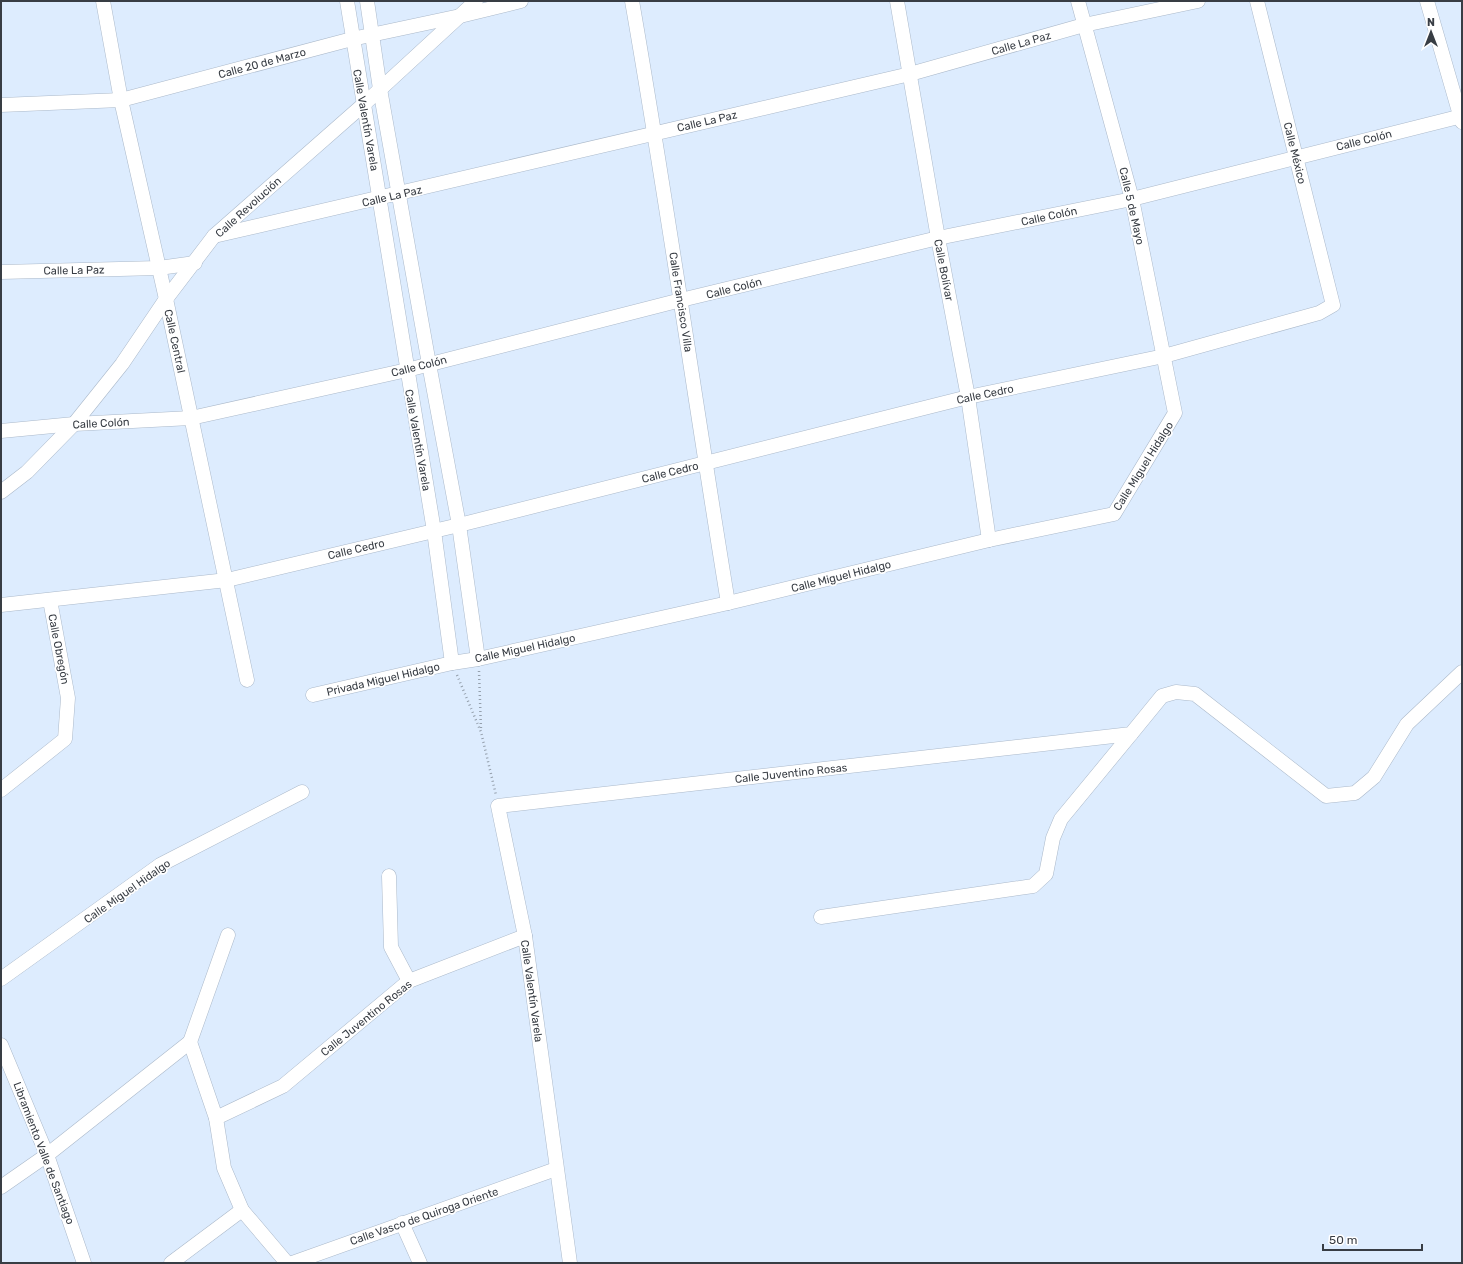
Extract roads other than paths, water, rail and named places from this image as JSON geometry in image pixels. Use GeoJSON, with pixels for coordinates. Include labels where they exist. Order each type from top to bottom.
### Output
{"type":"FeatureCollection","features":[{"type":"Feature","properties":{"kind":"street","name":"Calle Central"},"geometry":{"type":"LineString","coordinates":[[104,1],[121,100],[166,299],[227,580],[247,680]]}},
{"type":"Feature","properties":{"kind":"street","name":"Calle Valentín Varela"},"geometry":{"type":"LineString","coordinates":[[347,1],[352,39],[380,198],[434,531],[452,663]]}},
{"type":"Feature","properties":{"kind":"street","name":"Calle Valentín Varela"},"geometry":{"type":"LineString","coordinates":[[367,1],[380,89],[459,525],[478,659]]}},
{"type":"Feature","properties":{"kind":"street","name":"Calle Revolución"},"geometry":{"type":"LineString","coordinates":[[1,492],[27,472],[74,424],[122,364],[166,299],[195,263],[214,236],[380,89],[476,1]]}},
{"type":"Feature","properties":{"kind":"street","name":"Calle 20 de Marzo"},"geometry":{"type":"LineString","coordinates":[[1,105],[121,100],[372,34],[460,16],[521,1]]}},
{"type":"Feature","properties":{"kind":"street","name":"Calle Francisco Villa"},"geometry":{"type":"LineString","coordinates":[[632,1],[655,134],[728,603]]}},
{"type":"Feature","properties":{"kind":"street","name":"Calle Bolívar"},"geometry":{"type":"LineString","coordinates":[[897,1],[938,238],[968,397],[989,540]]}},
{"type":"Feature","properties":{"kind":"street","name":"Calle 5 de Mayo"},"geometry":{"type":"LineString","coordinates":[[1078,1],[1132,199],[1175,413]]}},
{"type":"Feature","properties":{"kind":"street","name":"Calle La Paz"},"geometry":{"type":"LineString","coordinates":[[214,236],[400,194],[910,74],[1084,25],[1198,1]]}},
{"type":"Feature","properties":{"kind":"street","name":"Calle México"},"geometry":{"type":"LineString","coordinates":[[1257,1],[1333,305]]}},
{"type":"Feature","properties":{"kind":"street"},"geometry":{"type":"LineString","coordinates":[[1427,1],[1462,118]]}},
{"type":"Feature","properties":{"kind":"street","name":"Calle Colón"},"geometry":{"type":"LineString","coordinates":[[1,431],[74,424],[191,418],[407,370],[681,300],[938,238],[1132,199],[1296,157],[1462,118]]}},
{"type":"Feature","properties":{"kind":"street","name":"Calle La Paz"},"geometry":{"type":"LineString","coordinates":[[1,272],[159,268],[195,263]]}},
{"type":"Feature","properties":{"kind":"street","name":"Calle Cedro"},"geometry":{"type":"LineString","coordinates":[[1,605],[227,580],[459,525],[968,397],[1164,356],[1319,313],[1333,305]]}},
{"type":"Feature","properties":{"kind":"street","name":"Calle Miguel Hidalgo"},"geometry":{"type":"LineString","coordinates":[[452,663],[478,659],[728,603],[989,540],[1114,514],[1175,413]]}},
{"type":"Feature","properties":{"kind":"street","name":"Calle Obregón"},"geometry":{"type":"LineString","coordinates":[[1,790],[65,739],[68,698],[50,600]]}},
{"type":"Feature","properties":{"kind":"street","name":"Privada Miguel Hidalgo"},"geometry":{"type":"LineString","coordinates":[[314,695],[452,663]]}},
{"type":"Feature","properties":{"kind":"street"},"geometry":{"type":"LineString","coordinates":[[821,918],[1033,886],[1046,874],[1053,838],[1061,819],[1162,696],[1176,692],[1195,694],[1326,796],[1355,792],[1374,778],[1407,724],[1462,672]]}},
{"type":"Feature","properties":{"kind":"street","name":"Calle Juventino Rosas"},"geometry":{"type":"LineString","coordinates":[[498,806],[1131,734]]}},
{"type":"Feature","properties":{"kind":"street","name":"Calle Miguel Hidalgo"},"geometry":{"type":"LineString","coordinates":[[1,980],[160,865],[302,792]]}},
{"type":"Feature","properties":{"kind":"street","name":"Calle Valentín Varela"},"geometry":{"type":"LineString","coordinates":[[498,806],[525,936],[569,1258]]}},
{"type":"Feature","properties":{"kind":"street"},"geometry":{"type":"LineString","coordinates":[[389,876],[391,947],[409,981]]}},
{"type":"Feature","properties":{"kind":"street"},"geometry":{"type":"LineString","coordinates":[[1,1187],[47,1155],[190,1042],[228,935]]}},
{"type":"Feature","properties":{"kind":"street","name":"Calle Juventino Rosas"},"geometry":{"type":"LineString","coordinates":[[216,1118],[283,1086],[409,981],[525,936]]}},
{"type":"Feature","properties":{"kind":"street"},"geometry":{"type":"LineString","coordinates":[[190,1042],[216,1118],[224,1168],[242,1210],[287,1263]]}},
{"type":"Feature","properties":{"kind":"street","name":"Libramiento Valle de Santiago"},"geometry":{"type":"LineString","coordinates":[[1,1045],[47,1155],[84,1263]]}},
{"type":"Feature","properties":{"kind":"street","name":"Calle Vasco de Quiroga Oriente"},"geometry":{"type":"LineString","coordinates":[[292,1263],[556,1169]]}},
{"type":"Feature","properties":{"kind":"street"},"geometry":{"type":"LineString","coordinates":[[171,1263],[242,1210]]}},
{"type":"Feature","properties":{"kind":"street"},"geometry":{"type":"LineString","coordinates":[[402,1223],[420,1263]]}}]}
